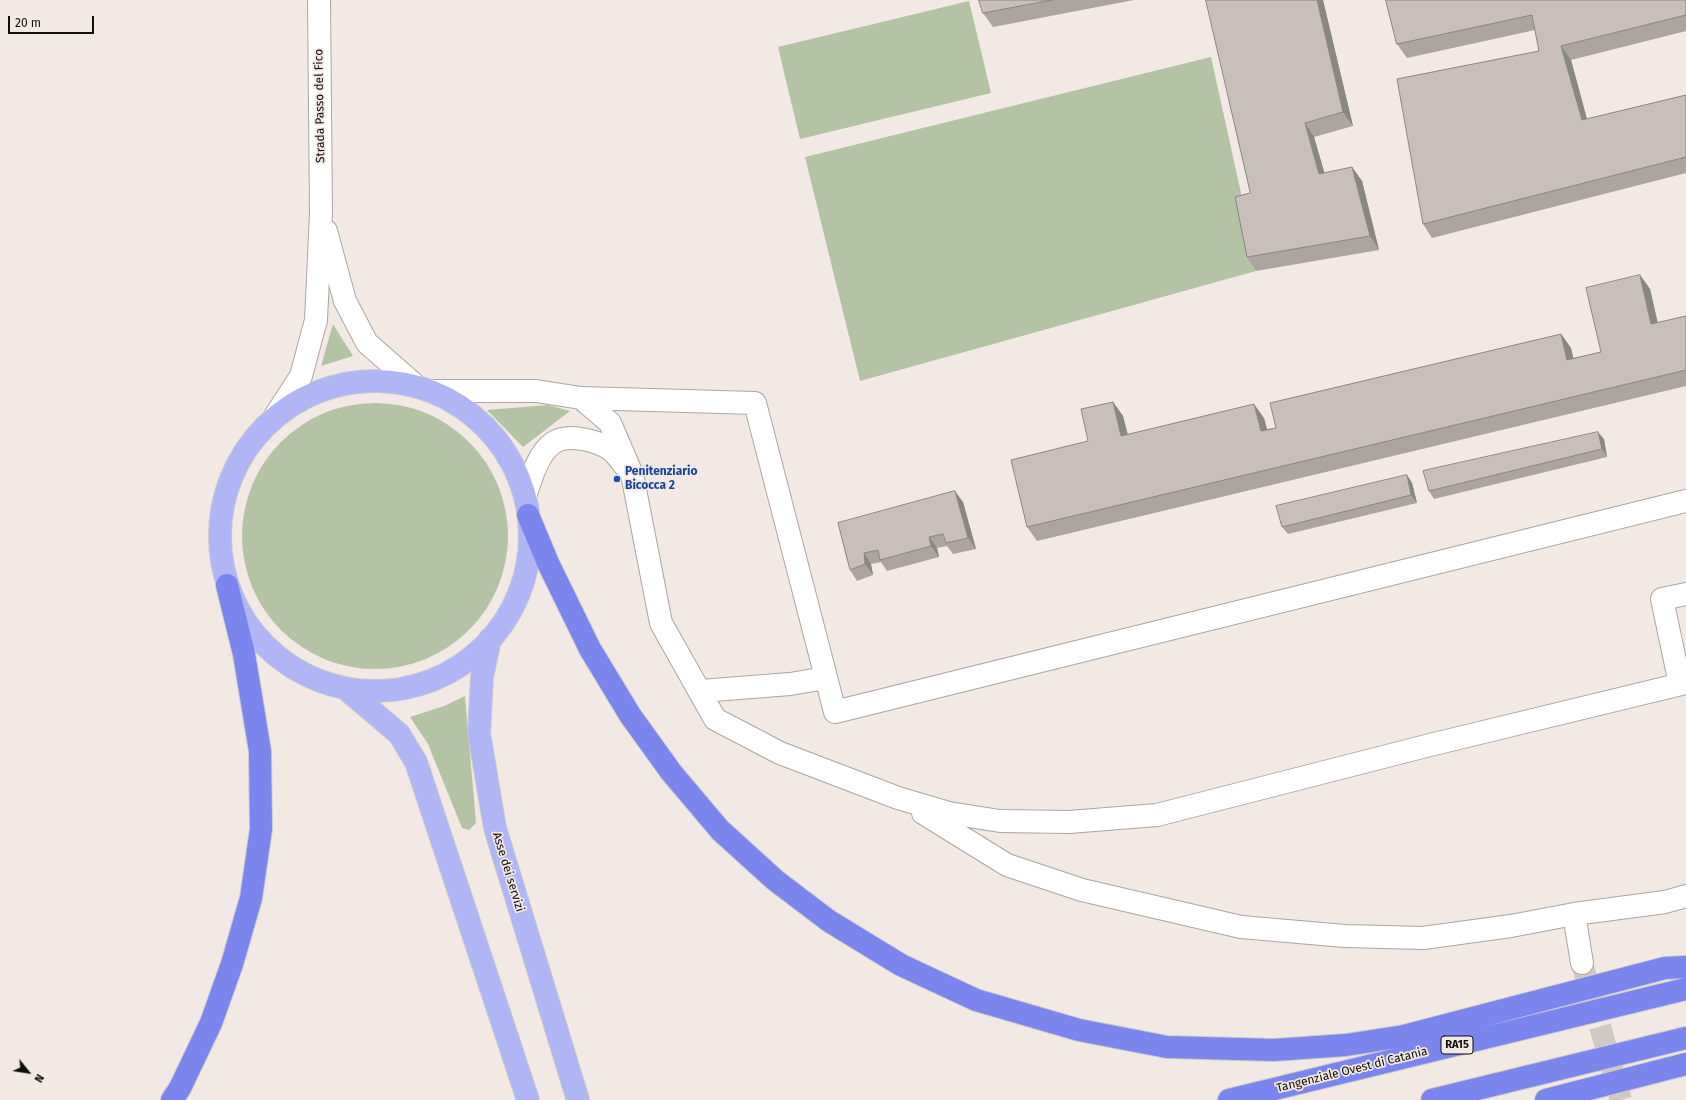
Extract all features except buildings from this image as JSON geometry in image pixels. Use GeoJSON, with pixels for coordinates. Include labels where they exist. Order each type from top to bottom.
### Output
{"type":"FeatureCollection","features":[{"type":"Feature","properties":{"kind":"highway"},"geometry":{"type":"LineString","coordinates":[[526,506],[548,563],[590,649],[630,716],[672,772],[720,830],[775,880],[829,921],[901,965],[976,1000],[1078,1030],[1167,1047],[1274,1050],[1346,1045],[1404,1036],[1665,968],[1686,967]]}},
{"type":"Feature","properties":{"kind":"highway"},"geometry":{"type":"LineString","coordinates":[[172,1100],[180,1088],[211,1022],[232,964],[250,898],[261,829],[260,751],[244,654],[227,585]]}},
{"type":"Feature","properties":{"kind":"highway","name":"Tangenziale Ovest di Catania"},"geometry":{"type":"LineString","coordinates":[[1229,1100],[1686,989]]}},
{"type":"Feature","properties":{"kind":"highway"},"geometry":{"type":"LineString","coordinates":[[1432,1100],[1686,1038]]}},
{"type":"Feature","properties":{"kind":"highway"},"geometry":{"type":"LineString","coordinates":[[1546,1100],[1686,1064]]}},
{"type":"Feature","properties":{"kind":"main road"},"geometry":{"type":"LineString","coordinates":[[378,380],[423,388],[457,404],[481,422],[500,444],[515,470],[526,506],[529,542],[526,568],[518,594],[506,617],[490,639],[466,660],[439,677],[409,687],[377,691],[345,688],[314,679],[285,663],[261,642],[241,615],[227,585],[220,549],[222,512],[232,476],[250,444],[275,416],[307,396],[341,384],[378,380]]}},
{"type":"Feature","properties":{"kind":"main road","name":"Asse dei servizi"},"geometry":{"type":"LineString","coordinates":[[490,639],[482,677],[479,733],[495,828],[578,1100]]}},
{"type":"Feature","properties":{"kind":"main road"},"geometry":{"type":"LineString","coordinates":[[345,688],[398,734],[416,762],[528,1100]]}},
{"type":"Feature","properties":{"kind":"street","name":"Strada Passo del Fico"},"geometry":{"type":"LineString","coordinates":[[319,0],[321,213]]}},
{"type":"Feature","properties":{"kind":"street"},"geometry":{"type":"LineString","coordinates":[[321,213],[346,301],[367,343],[423,388],[536,391],[581,398],[755,403],[835,712],[1686,501]]}},
{"type":"Feature","properties":{"kind":"street"},"geometry":{"type":"LineString","coordinates":[[275,416],[301,376],[316,320],[321,213]]}},
{"type":"Feature","properties":{"kind":"street"},"geometry":{"type":"LineString","coordinates":[[581,398],[610,423],[632,474],[660,622],[701,691],[715,719],[780,753],[898,798],[949,813],[1000,821],[1069,822],[1157,815],[1430,745],[1683,684],[1662,599],[1686,594]]}},
{"type":"Feature","properties":{"kind":"street"},"geometry":{"type":"LineString","coordinates":[[526,506],[536,466],[552,444],[565,437],[587,440],[611,449],[632,474]]}},
{"type":"Feature","properties":{"kind":"street"},"geometry":{"type":"LineString","coordinates":[[701,691],[790,684],[826,678]]}},
{"type":"Feature","properties":{"kind":"street"},"geometry":{"type":"LineString","coordinates":[[898,798],[1007,865],[1082,890],[1241,927],[1345,936],[1424,938],[1511,926],[1574,914],[1665,902],[1686,896]]}},
{"type":"Feature","properties":{"kind":"street"},"geometry":{"type":"LineString","coordinates":[[1574,914],[1582,963]]}},
{"type":"Feature","properties":{"kind":"green space"},"geometry":{"type":"Polygon","coordinates":[[[969,1],[991,93],[800,139],[778,47],[969,1]]]}},
{"type":"Feature","properties":{"kind":"green space"},"geometry":{"type":"Polygon","coordinates":[[[1211,57],[1245,211],[1256,271],[860,381],[805,157],[1211,57]]]}},
{"type":"Feature","properties":{"kind":"green space"},"geometry":{"type":"Polygon","coordinates":[[[333,324],[353,356],[321,366],[333,324]]]}},
{"type":"Feature","properties":{"kind":"green space"},"geometry":{"type":"Polygon","coordinates":[[[375,403],[401,406],[426,413],[449,426],[469,442],[485,462],[498,485],[505,510],[508,536],[505,562],[498,587],[485,610],[469,630],[449,646],[426,659],[401,666],[375,669],[349,666],[324,659],[301,646],[281,630],[265,610],[252,587],[245,562],[242,536],[245,510],[252,485],[265,462],[281,442],[301,426],[324,413],[349,406],[375,403]]]}},
{"type":"Feature","properties":{"kind":"green space"},"geometry":{"type":"Polygon","coordinates":[[[548,405],[570,411],[523,447],[487,410],[548,405]]]}},
{"type":"Feature","properties":{"kind":"green space"},"geometry":{"type":"Polygon","coordinates":[[[465,696],[476,823],[469,830],[462,828],[428,744],[410,717],[444,706],[465,696]]]}},
{"type":"Feature","properties":{"kind":"tunnel"},"geometry":{"type":"LineString","coordinates":[[1582,963],[1621,1100]]}},
{"type":"Feature","properties":{"kind":"place","name":"Penitenziario Bicocca 2"},"geometry":{"type":"Point","coordinates":[617,479]}}]}
